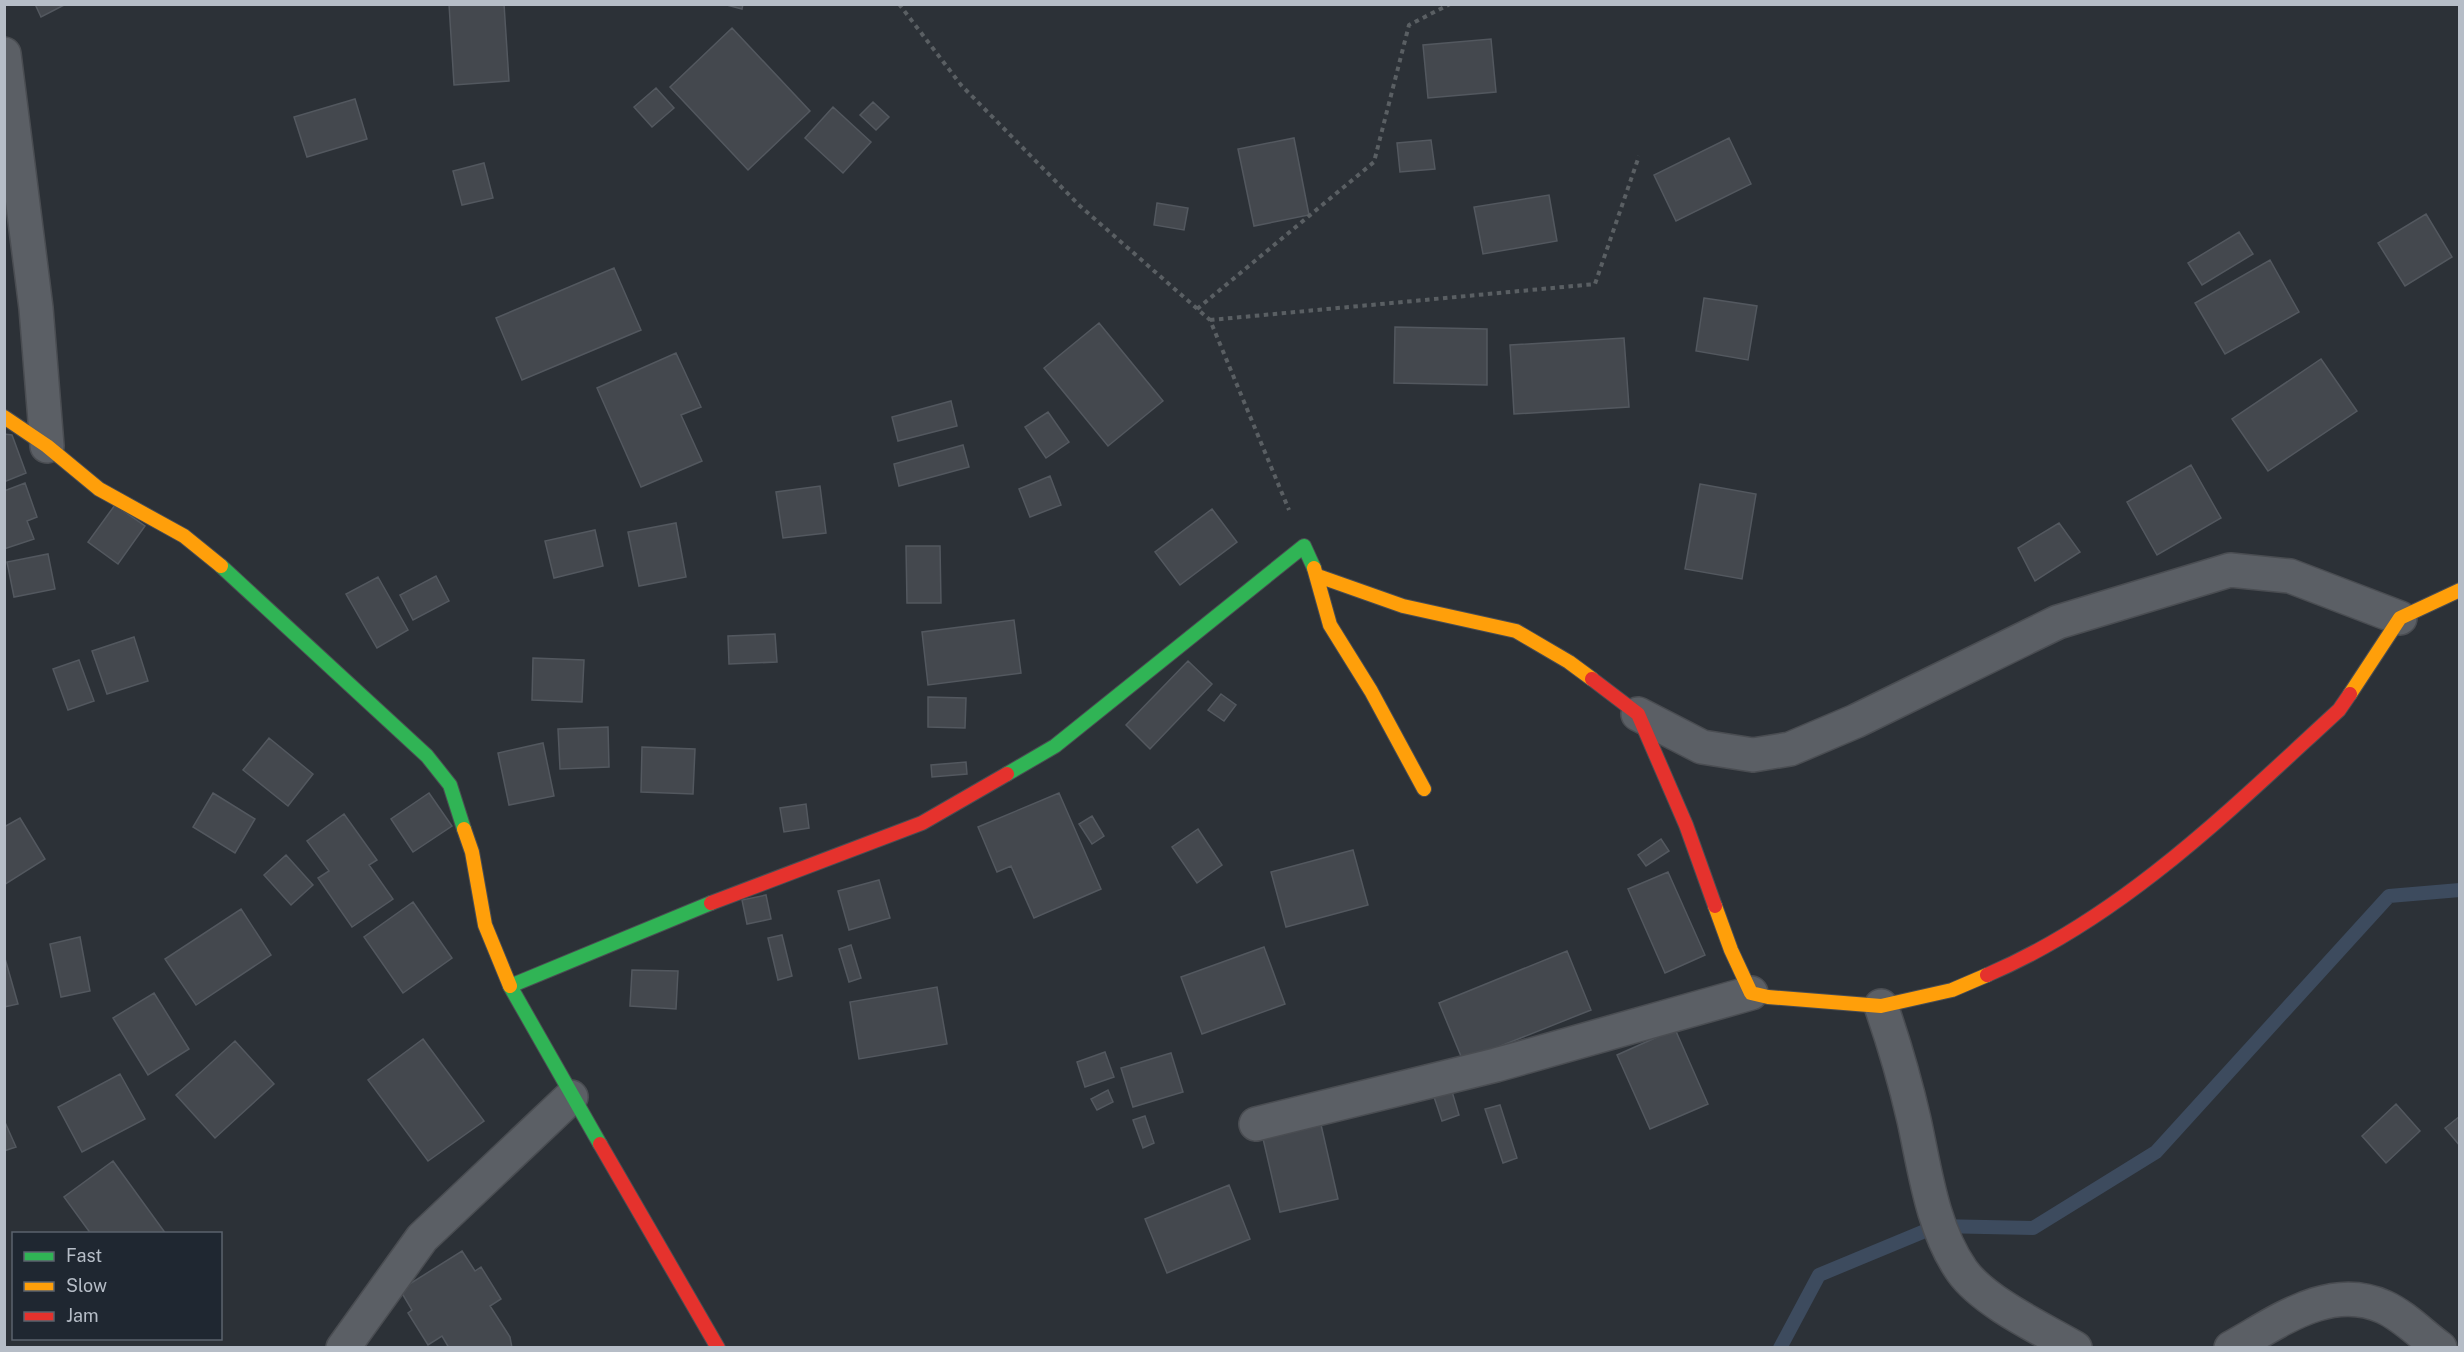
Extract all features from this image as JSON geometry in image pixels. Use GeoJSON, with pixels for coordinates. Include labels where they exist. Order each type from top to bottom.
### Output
{"type":"FeatureCollection","features":[{"type":"Feature","properties":{"kind":"street"},"geometry":{"type":"LineString","coordinates":[[4,54],[36,308],[47,446]]}},
{"type":"Feature","properties":{"kind":"street"},"geometry":{"type":"LineString","coordinates":[[4,417],[47,446],[99,489],[184,536],[225,570],[427,756],[450,785],[472,852],[485,925],[510,986],[718,1347]]}},
{"type":"Feature","properties":{"kind":"street"},"geometry":{"type":"LineString","coordinates":[[510,986],[761,882],[922,823],[1054,746],[1304,546],[1318,576],[1330,625],[1371,691],[1424,789]]}},
{"type":"Feature","properties":{"kind":"street"},"geometry":{"type":"LineString","coordinates":[[1318,576],[1403,606],[1516,631],[1569,662],[1638,714],[1702,747],[1753,754],[1790,749],[1856,720],[2058,622],[2230,570],[2290,576],[2400,618]]}},
{"type":"Feature","properties":{"kind":"street"},"geometry":{"type":"LineString","coordinates":[[1256,1124],[1496,1065],[1751,993],[1768,997],[1881,1006],[1952,990],[2027,958],[2086,924],[2211,827],[2339,710],[2400,618],[2460,590]]}},
{"type":"Feature","properties":{"kind":"street"},"geometry":{"type":"LineString","coordinates":[[1638,714],[1686,825],[1731,950],[1751,993]]}},
{"type":"Feature","properties":{"kind":"street"},"geometry":{"type":"LineString","coordinates":[[1881,1006],[1896,1050],[1924,1174],[1940,1226],[1963,1272],[2002,1307],[2075,1347]]}},
{"type":"Feature","properties":{"kind":"street"},"geometry":{"type":"LineString","coordinates":[[343,1347],[422,1238],[572,1097]]}},
{"type":"Feature","properties":{"kind":"street"},"geometry":{"type":"LineString","coordinates":[[2231,1347],[2298,1311],[2330,1299],[2356,1297],[2385,1308],[2440,1347]]}},
{"type":"Feature","properties":{"kind":"path"},"geometry":{"type":"LineString","coordinates":[[899,4],[961,85],[1080,206],[1210,320],[1304,546]]}},
{"type":"Feature","properties":{"kind":"path"},"geometry":{"type":"LineString","coordinates":[[1197,309],[1374,162],[1409,26],[1450,4]]}},
{"type":"Feature","properties":{"kind":"path"},"geometry":{"type":"LineString","coordinates":[[1210,320],[1595,284],[1639,156]]}},
{"type":"Feature","properties":{"kind":"building"},"geometry":{"type":"Polygon","coordinates":[[[35,4],[66,4],[41,17],[35,4]]]}},
{"type":"Feature","properties":{"kind":"building"},"geometry":{"type":"Polygon","coordinates":[[[449,4],[504,4],[509,81],[454,85],[449,4]]]}},
{"type":"Feature","properties":{"kind":"building"},"geometry":{"type":"Polygon","coordinates":[[[723,4],[743,4],[742,9],[723,4]]]}},
{"type":"Feature","properties":{"kind":"building"},"geometry":{"type":"Polygon","coordinates":[[[732,28],[810,111],[748,170],[670,87],[732,28]]]}},
{"type":"Feature","properties":{"kind":"building"},"geometry":{"type":"Polygon","coordinates":[[[1491,39],[1496,92],[1428,98],[1423,45],[1491,39]]]}},
{"type":"Feature","properties":{"kind":"building"},"geometry":{"type":"Polygon","coordinates":[[[656,88],[674,108],[652,127],[634,107],[656,88]]]}},
{"type":"Feature","properties":{"kind":"building"},"geometry":{"type":"Polygon","coordinates":[[[355,99],[367,139],[307,157],[294,117],[355,99]]]}},
{"type":"Feature","properties":{"kind":"building"},"geometry":{"type":"Polygon","coordinates":[[[873,102],[889,117],[876,130],[860,115],[873,102]]]}},
{"type":"Feature","properties":{"kind":"building"},"geometry":{"type":"Polygon","coordinates":[[[833,107],[871,142],[843,173],[805,138],[833,107]]]}},
{"type":"Feature","properties":{"kind":"building"},"geometry":{"type":"Polygon","coordinates":[[[1294,138],[1309,215],[1254,226],[1238,149],[1294,138]]]}},
{"type":"Feature","properties":{"kind":"building"},"geometry":{"type":"Polygon","coordinates":[[[1729,138],[1751,184],[1676,221],[1654,175],[1729,138]]]}},
{"type":"Feature","properties":{"kind":"building"},"geometry":{"type":"Polygon","coordinates":[[[1431,140],[1435,169],[1400,172],[1397,143],[1431,140]]]}},
{"type":"Feature","properties":{"kind":"building"},"geometry":{"type":"Polygon","coordinates":[[[484,163],[493,198],[462,205],[453,171],[484,163]]]}},
{"type":"Feature","properties":{"kind":"building"},"geometry":{"type":"Polygon","coordinates":[[[1549,195],[1557,241],[1483,254],[1474,207],[1549,195]]]}},
{"type":"Feature","properties":{"kind":"building"},"geometry":{"type":"Polygon","coordinates":[[[1157,203],[1188,208],[1184,230],[1154,225],[1157,203]]]}},
{"type":"Feature","properties":{"kind":"building"},"geometry":{"type":"Polygon","coordinates":[[[2426,214],[2452,257],[2405,286],[2378,243],[2426,214]]]}},
{"type":"Feature","properties":{"kind":"building"},"geometry":{"type":"Polygon","coordinates":[[[2239,232],[2253,254],[2202,285],[2188,263],[2239,232]]]}},
{"type":"Feature","properties":{"kind":"building"},"geometry":{"type":"Polygon","coordinates":[[[2270,260],[2299,312],[2225,354],[2195,303],[2270,260]]]}},
{"type":"Feature","properties":{"kind":"building"},"geometry":{"type":"Polygon","coordinates":[[[614,268],[641,330],[522,380],[496,318],[614,268]]]}},
{"type":"Feature","properties":{"kind":"building"},"geometry":{"type":"Polygon","coordinates":[[[1704,298],[1757,306],[1748,360],[1696,351],[1704,298]]]}},
{"type":"Feature","properties":{"kind":"building"},"geometry":{"type":"Polygon","coordinates":[[[1099,323],[1163,401],[1108,446],[1044,368],[1099,323]]]}},
{"type":"Feature","properties":{"kind":"building"},"geometry":{"type":"Polygon","coordinates":[[[1395,327],[1487,329],[1487,385],[1394,383],[1395,327]]]}},
{"type":"Feature","properties":{"kind":"building"},"geometry":{"type":"Polygon","coordinates":[[[1624,338],[1629,407],[1514,414],[1510,345],[1624,338]]]}},
{"type":"Feature","properties":{"kind":"building"},"geometry":{"type":"Polygon","coordinates":[[[676,353],[701,407],[681,415],[702,461],[641,487],[597,388],[676,353]]]}},
{"type":"Feature","properties":{"kind":"building"},"geometry":{"type":"Polygon","coordinates":[[[2321,359],[2357,411],[2268,471],[2232,419],[2321,359]]]}},
{"type":"Feature","properties":{"kind":"building"},"geometry":{"type":"Polygon","coordinates":[[[951,401],[957,426],[898,441],[892,417],[951,401]]]}},
{"type":"Feature","properties":{"kind":"building"},"geometry":{"type":"Polygon","coordinates":[[[1048,412],[1069,442],[1046,458],[1025,427],[1048,412]]]}},
{"type":"Feature","properties":{"kind":"building"},"geometry":{"type":"Polygon","coordinates":[[[4,434],[12,435],[26,473],[4,482],[4,434]]]}},
{"type":"Feature","properties":{"kind":"building"},"geometry":{"type":"Polygon","coordinates":[[[963,445],[969,467],[899,486],[894,464],[963,445]]]}},
{"type":"Feature","properties":{"kind":"building"},"geometry":{"type":"Polygon","coordinates":[[[2191,465],[2221,518],[2157,555],[2127,502],[2191,465]]]}},
{"type":"Feature","properties":{"kind":"building"},"geometry":{"type":"Polygon","coordinates":[[[1050,476],[1061,505],[1030,517],[1019,489],[1050,476]]]}},
{"type":"Feature","properties":{"kind":"building"},"geometry":{"type":"Polygon","coordinates":[[[25,483],[37,517],[27,521],[34,539],[4,549],[4,491],[25,483]]]}},
{"type":"Feature","properties":{"kind":"building"},"geometry":{"type":"Polygon","coordinates":[[[1700,484],[1756,494],[1742,579],[1685,569],[1700,484]]]}},
{"type":"Feature","properties":{"kind":"building"},"geometry":{"type":"Polygon","coordinates":[[[820,486],[826,533],[783,538],[776,492],[820,486]]]}},
{"type":"Feature","properties":{"kind":"building"},"geometry":{"type":"Polygon","coordinates":[[[115,505],[145,526],[118,564],[88,542],[115,505]]]}},
{"type":"Feature","properties":{"kind":"building"},"geometry":{"type":"Polygon","coordinates":[[[1212,509],[1237,542],[1180,585],[1155,552],[1212,509]]]}},
{"type":"Feature","properties":{"kind":"building"},"geometry":{"type":"Polygon","coordinates":[[[676,523],[686,577],[639,586],[628,532],[676,523]]]}},
{"type":"Feature","properties":{"kind":"building"},"geometry":{"type":"Polygon","coordinates":[[[2059,523],[2080,552],[2035,581],[2018,548],[2059,523]]]}},
{"type":"Feature","properties":{"kind":"building"},"geometry":{"type":"Polygon","coordinates":[[[595,530],[603,566],[554,578],[545,541],[595,530]]]}},
{"type":"Feature","properties":{"kind":"building"},"geometry":{"type":"Polygon","coordinates":[[[906,546],[940,546],[941,603],[907,603],[906,546]]]}},
{"type":"Feature","properties":{"kind":"building"},"geometry":{"type":"Polygon","coordinates":[[[48,554],[55,589],[14,597],[7,562],[48,554]]]}},
{"type":"Feature","properties":{"kind":"building"},"geometry":{"type":"Polygon","coordinates":[[[436,576],[449,601],[413,620],[400,595],[436,576]]]}},
{"type":"Feature","properties":{"kind":"building"},"geometry":{"type":"Polygon","coordinates":[[[378,577],[408,630],[377,648],[346,594],[378,577]]]}},
{"type":"Feature","properties":{"kind":"building"},"geometry":{"type":"Polygon","coordinates":[[[1014,620],[1021,673],[928,685],[922,632],[1014,620]]]}},
{"type":"Feature","properties":{"kind":"building"},"geometry":{"type":"Polygon","coordinates":[[[775,634],[777,662],[729,664],[728,636],[775,634]]]}},
{"type":"Feature","properties":{"kind":"building"},"geometry":{"type":"Polygon","coordinates":[[[134,637],[148,681],[107,694],[92,651],[134,637]]]}},
{"type":"Feature","properties":{"kind":"building"},"geometry":{"type":"Polygon","coordinates":[[[533,658],[584,660],[582,702],[532,700],[533,658]]]}},
{"type":"Feature","properties":{"kind":"building"},"geometry":{"type":"Polygon","coordinates":[[[79,660],[94,701],[68,710],[53,669],[79,660]]]}},
{"type":"Feature","properties":{"kind":"building"},"geometry":{"type":"Polygon","coordinates":[[[1188,661],[1212,684],[1150,749],[1126,725],[1188,661]]]}},
{"type":"Feature","properties":{"kind":"building"},"geometry":{"type":"Polygon","coordinates":[[[1221,694],[1236,705],[1224,721],[1208,710],[1221,694]]]}},
{"type":"Feature","properties":{"kind":"building"},"geometry":{"type":"Polygon","coordinates":[[[928,697],[966,698],[965,728],[928,727],[928,697]]]}},
{"type":"Feature","properties":{"kind":"building"},"geometry":{"type":"Polygon","coordinates":[[[608,727],[609,767],[560,769],[558,729],[608,727]]]}},
{"type":"Feature","properties":{"kind":"building"},"geometry":{"type":"Polygon","coordinates":[[[269,738],[313,774],[288,806],[243,770],[269,738]]]}},
{"type":"Feature","properties":{"kind":"building"},"geometry":{"type":"Polygon","coordinates":[[[543,743],[554,796],[509,805],[498,753],[543,743]]]}},
{"type":"Feature","properties":{"kind":"building"},"geometry":{"type":"Polygon","coordinates":[[[642,747],[695,749],[693,794],[641,792],[642,747]]]}},
{"type":"Feature","properties":{"kind":"building"},"geometry":{"type":"Polygon","coordinates":[[[966,762],[967,774],[932,777],[931,765],[966,762]]]}},
{"type":"Feature","properties":{"kind":"building"},"geometry":{"type":"Polygon","coordinates":[[[213,793],[255,819],[235,853],[193,827],[213,793]]]}},
{"type":"Feature","properties":{"kind":"building"},"geometry":{"type":"Polygon","coordinates":[[[429,793],[452,826],[413,852],[391,819],[429,793]]]}},
{"type":"Feature","properties":{"kind":"building"},"geometry":{"type":"Polygon","coordinates":[[[1059,793],[1101,889],[1034,918],[1011,866],[997,872],[978,827],[1059,793]]]}},
{"type":"Feature","properties":{"kind":"building"},"geometry":{"type":"Polygon","coordinates":[[[806,804],[809,828],[784,832],[780,808],[806,804]]]}},
{"type":"Feature","properties":{"kind":"building"},"geometry":{"type":"Polygon","coordinates":[[[344,814],[377,860],[369,865],[393,899],[352,927],[318,878],[329,871],[307,841],[344,814]]]}},
{"type":"Feature","properties":{"kind":"building"},"geometry":{"type":"Polygon","coordinates":[[[1092,816],[1104,836],[1092,844],[1079,824],[1092,816]]]}},
{"type":"Feature","properties":{"kind":"building"},"geometry":{"type":"Polygon","coordinates":[[[20,818],[45,859],[4,885],[4,827],[20,818]]]}},
{"type":"Feature","properties":{"kind":"building"},"geometry":{"type":"Polygon","coordinates":[[[1198,829],[1222,865],[1197,883],[1172,847],[1198,829]]]}},
{"type":"Feature","properties":{"kind":"building"},"geometry":{"type":"Polygon","coordinates":[[[1661,839],[1669,851],[1646,866],[1638,855],[1661,839]]]}},
{"type":"Feature","properties":{"kind":"building"},"geometry":{"type":"Polygon","coordinates":[[[1353,850],[1368,905],[1286,927],[1271,872],[1353,850]]]}},
{"type":"Feature","properties":{"kind":"building"},"geometry":{"type":"Polygon","coordinates":[[[286,855],[313,885],[291,905],[264,875],[286,855]]]}},
{"type":"Feature","properties":{"kind":"building"},"geometry":{"type":"Polygon","coordinates":[[[1668,872],[1705,955],[1665,973],[1628,889],[1668,872]]]}},
{"type":"Feature","properties":{"kind":"building"},"geometry":{"type":"Polygon","coordinates":[[[879,880],[890,918],[849,930],[838,891],[879,880]]]}},
{"type":"Feature","properties":{"kind":"building"},"geometry":{"type":"Polygon","coordinates":[[[766,895],[771,919],[747,924],[742,900],[766,895]]]}},
{"type":"Feature","properties":{"kind":"building"},"geometry":{"type":"Polygon","coordinates":[[[413,902],[452,958],[403,993],[364,937],[413,902]]]}},
{"type":"Feature","properties":{"kind":"building"},"geometry":{"type":"Polygon","coordinates":[[[241,909],[271,955],[196,1005],[165,959],[241,909]]]}},
{"type":"Feature","properties":{"kind":"building"},"geometry":{"type":"Polygon","coordinates":[[[782,935],[792,976],[778,980],[768,938],[782,935]]]}},
{"type":"Feature","properties":{"kind":"building"},"geometry":{"type":"Polygon","coordinates":[[[80,937],[90,991],[61,997],[50,944],[80,937]]]}},
{"type":"Feature","properties":{"kind":"building"},"geometry":{"type":"Polygon","coordinates":[[[851,945],[861,978],[849,982],[839,949],[851,945]]]}},
{"type":"Feature","properties":{"kind":"building"},"geometry":{"type":"Polygon","coordinates":[[[1264,947],[1285,1004],[1202,1034],[1181,977],[1264,947]]]}},
{"type":"Feature","properties":{"kind":"building"},"geometry":{"type":"Polygon","coordinates":[[[1567,951],[1591,1010],[1463,1061],[1439,1003],[1567,951]]]}},
{"type":"Feature","properties":{"kind":"building"},"geometry":{"type":"Polygon","coordinates":[[[4,955],[18,1004],[4,1007],[4,955]]]}},
{"type":"Feature","properties":{"kind":"building"},"geometry":{"type":"Polygon","coordinates":[[[632,970],[678,971],[676,1009],[630,1006],[632,970]]]}},
{"type":"Feature","properties":{"kind":"building"},"geometry":{"type":"Polygon","coordinates":[[[937,987],[947,1044],[859,1059],[850,1002],[937,987]]]}},
{"type":"Feature","properties":{"kind":"building"},"geometry":{"type":"Polygon","coordinates":[[[154,993],[189,1049],[148,1075],[113,1018],[154,993]]]}},
{"type":"Feature","properties":{"kind":"building"},"geometry":{"type":"Polygon","coordinates":[[[1675,1029],[1708,1104],[1650,1129],[1617,1055],[1675,1029]]]}},
{"type":"Feature","properties":{"kind":"building"},"geometry":{"type":"Polygon","coordinates":[[[423,1039],[484,1121],[428,1161],[368,1080],[423,1039]]]}},
{"type":"Feature","properties":{"kind":"building"},"geometry":{"type":"Polygon","coordinates":[[[235,1041],[274,1084],[215,1138],[176,1095],[235,1041]]]}},
{"type":"Feature","properties":{"kind":"building"},"geometry":{"type":"Polygon","coordinates":[[[1105,1052],[1114,1077],[1085,1087],[1077,1062],[1105,1052]]]}},
{"type":"Feature","properties":{"kind":"building"},"geometry":{"type":"Polygon","coordinates":[[[1171,1053],[1183,1092],[1133,1107],[1121,1068],[1171,1053]]]}},
{"type":"Feature","properties":{"kind":"building"},"geometry":{"type":"Polygon","coordinates":[[[120,1074],[145,1119],[82,1152],[58,1107],[120,1074]]]}},
{"type":"Feature","properties":{"kind":"building"},"geometry":{"type":"Polygon","coordinates":[[[1451,1088],[1459,1115],[1442,1121],[1433,1094],[1451,1088]]]}},
{"type":"Feature","properties":{"kind":"building"},"geometry":{"type":"Polygon","coordinates":[[[1108,1090],[1113,1102],[1097,1110],[1091,1099],[1108,1090]]]}},
{"type":"Feature","properties":{"kind":"building"},"geometry":{"type":"Polygon","coordinates":[[[2396,1104],[2420,1131],[2386,1163],[2362,1136],[2396,1104]]]}},
{"type":"Feature","properties":{"kind":"building"},"geometry":{"type":"Polygon","coordinates":[[[1500,1105],[1517,1158],[1503,1163],[1485,1109],[1500,1105]]]}},
{"type":"Feature","properties":{"kind":"building"},"geometry":{"type":"Polygon","coordinates":[[[1145,1116],[1154,1143],[1143,1148],[1133,1120],[1145,1116]]]}},
{"type":"Feature","properties":{"kind":"building"},"geometry":{"type":"Polygon","coordinates":[[[1319,1116],[1338,1199],[1280,1212],[1261,1130],[1319,1116]]]}},
{"type":"Feature","properties":{"kind":"building"},"geometry":{"type":"Polygon","coordinates":[[[2460,1116],[2460,1146],[2445,1128],[2460,1116]]]}},
{"type":"Feature","properties":{"kind":"building"},"geometry":{"type":"Polygon","coordinates":[[[4,1120],[16,1147],[4,1151],[4,1120]]]}},
{"type":"Feature","properties":{"kind":"building"},"geometry":{"type":"Polygon","coordinates":[[[113,1161],[165,1232],[90,1232],[64,1197],[113,1161]]]}},
{"type":"Feature","properties":{"kind":"building"},"geometry":{"type":"Polygon","coordinates":[[[1229,1185],[1250,1239],[1167,1273],[1145,1219],[1229,1185]]]}},
{"type":"Feature","properties":{"kind":"building"},"geometry":{"type":"Polygon","coordinates":[[[462,1251],[475,1271],[481,1267],[501,1299],[490,1306],[510,1337],[512,1348],[449,1348],[442,1336],[428,1345],[408,1313],[412,1310],[400,1290],[462,1251]]]}},
{"type":"Feature","properties":{"kind":"waterway"},"geometry":{"type":"LineString","coordinates":[[1780,1348],[1819,1275],[1937,1226],[2033,1228],[2156,1152],[2389,896],[2460,890]]}},
{"type":"Feature","properties":{"kind":"traffic: fast"},"geometry":{"type":"LineString","coordinates":[[1007,774],[1055,746],[1304,546],[1314,568]]}},
{"type":"Feature","properties":{"kind":"traffic: fast"},"geometry":{"type":"LineString","coordinates":[[221,566],[427,756],[450,785],[464,829]]}},
{"type":"Feature","properties":{"kind":"traffic: fast"},"geometry":{"type":"LineString","coordinates":[[600,1144],[510,986],[711,903]]}},
{"type":"Feature","properties":{"kind":"traffic: slow"},"geometry":{"type":"LineString","coordinates":[[4,417],[47,446],[99,489],[184,536],[221,566]]}},
{"type":"Feature","properties":{"kind":"traffic: slow"},"geometry":{"type":"LineString","coordinates":[[1314,568],[1330,625],[1371,691],[1424,789]]}},
{"type":"Feature","properties":{"kind":"traffic: slow"},"geometry":{"type":"LineString","coordinates":[[1318,576],[1403,606],[1516,631],[1569,662],[1592,679]]}},
{"type":"Feature","properties":{"kind":"traffic: slow"},"geometry":{"type":"LineString","coordinates":[[2350,694],[2400,618],[2460,590]]}},
{"type":"Feature","properties":{"kind":"traffic: slow"},"geometry":{"type":"LineString","coordinates":[[464,829],[472,852],[485,925],[510,986]]}},
{"type":"Feature","properties":{"kind":"traffic: slow"},"geometry":{"type":"LineString","coordinates":[[1715,906],[1731,950],[1751,993],[1768,997],[1881,1006],[1952,990],[1987,975]]}},
{"type":"Feature","properties":{"kind":"traffic: jam"},"geometry":{"type":"LineString","coordinates":[[1592,679],[1638,714],[1686,825],[1715,906]]}},
{"type":"Feature","properties":{"kind":"traffic: jam"},"geometry":{"type":"LineString","coordinates":[[1987,975],[2037,951],[2084,923],[2130,892],[2174,858],[2339,710],[2350,694]]}},
{"type":"Feature","properties":{"kind":"traffic: jam"},"geometry":{"type":"LineString","coordinates":[[711,903],[922,823],[1007,774]]}},
{"type":"Feature","properties":{"kind":"traffic: jam"},"geometry":{"type":"LineString","coordinates":[[600,1144],[718,1348]]}}]}
